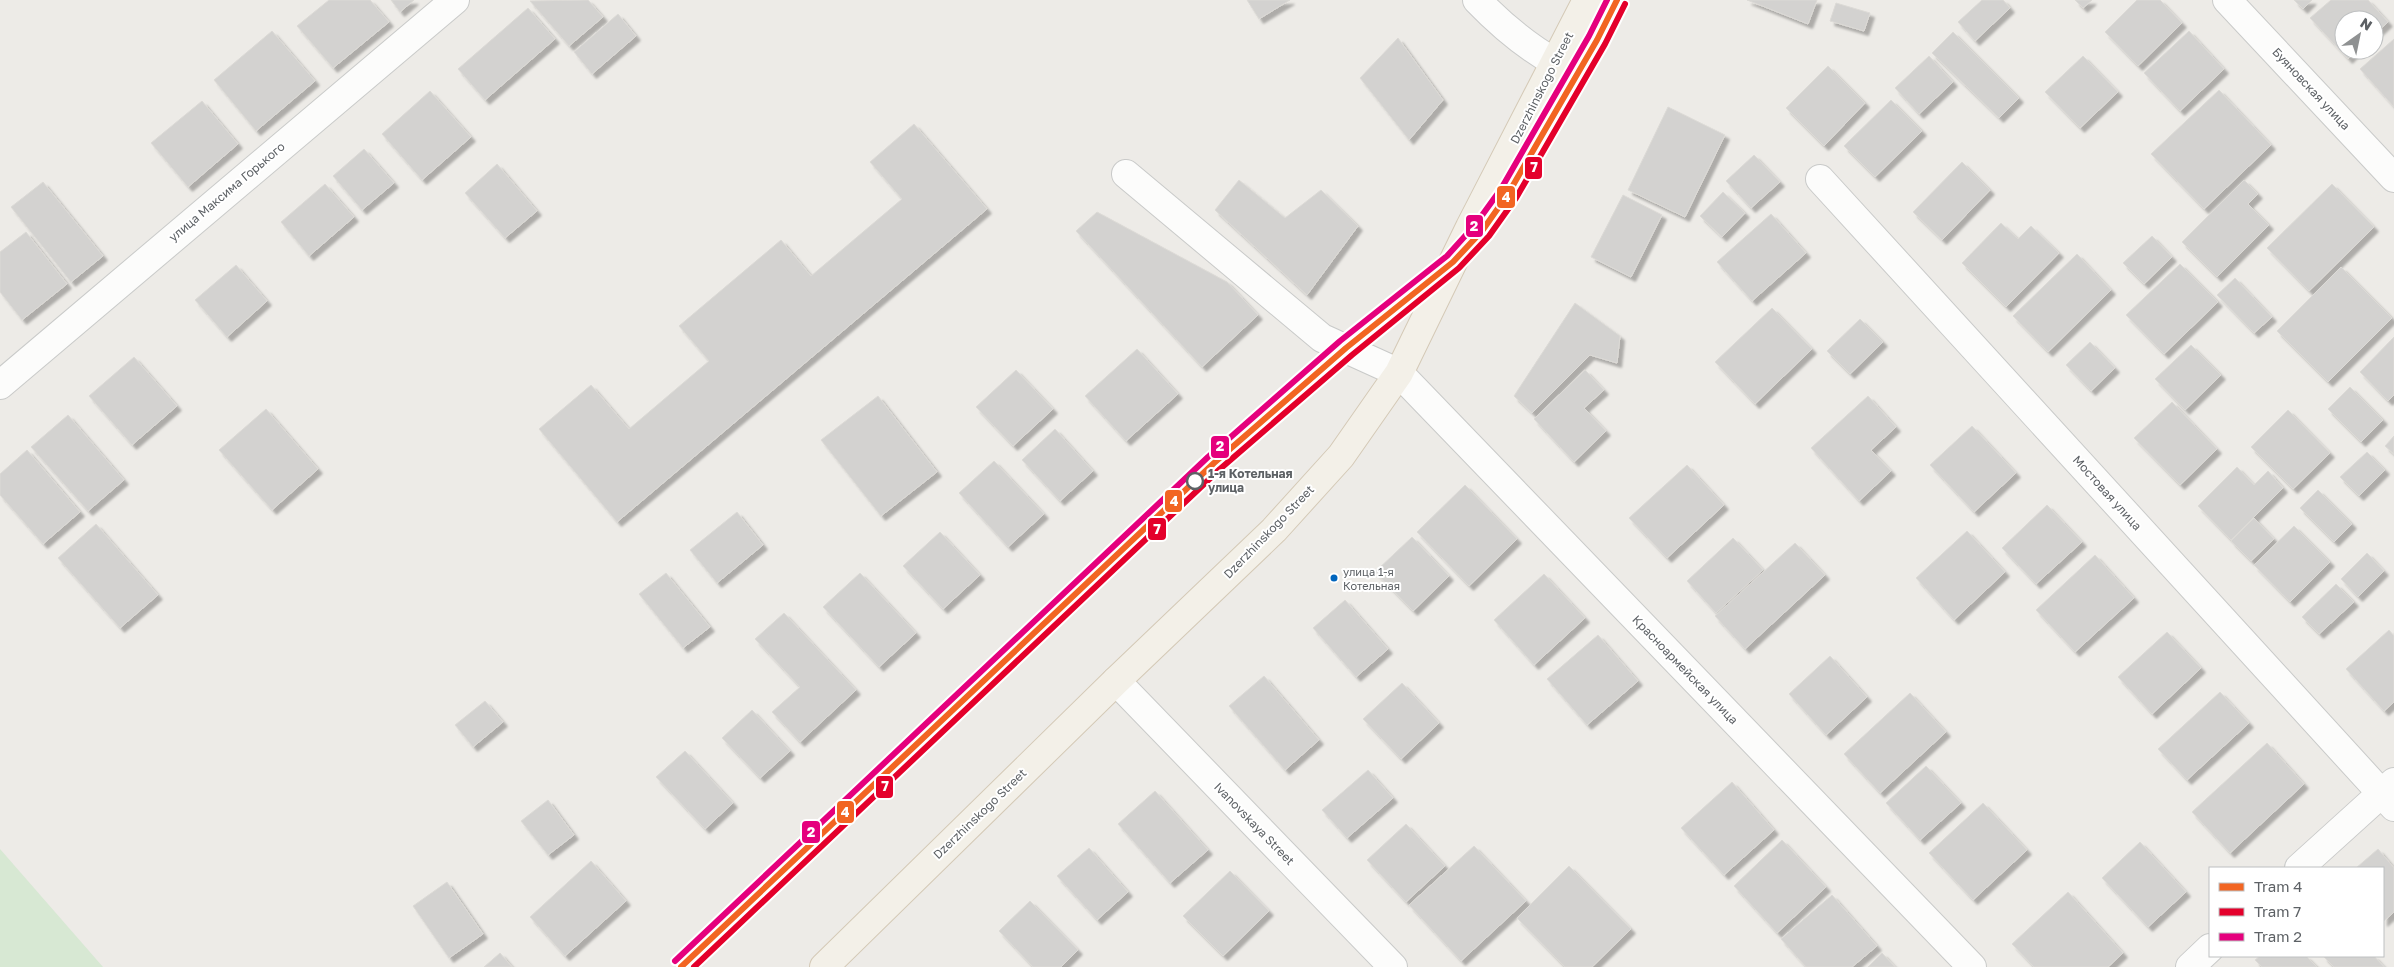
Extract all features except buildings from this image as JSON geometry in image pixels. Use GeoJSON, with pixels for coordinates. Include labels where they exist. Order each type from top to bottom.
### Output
{"type":"FeatureCollection","features":[{"type":"Feature","properties":{"kind":"main road","name":"Dzerzhinskogo Street"},"geometry":{"type":"LineString","coordinates":[[824,967],[1116,681],[1274,530],[1341,456],[1399,373],[1470,227],[1587,0]]}},
{"type":"Feature","properties":{"kind":"street","name":"улица Максима Горького"},"geometry":{"type":"LineString","coordinates":[[0,385],[455,0]]}},
{"type":"Feature","properties":{"kind":"street"},"geometry":{"type":"LineString","coordinates":[[1477,0],[1496,20],[1528,47],[1556,63]]}},
{"type":"Feature","properties":{"kind":"street","name":"Буяновская улица"},"geometry":{"type":"LineString","coordinates":[[2227,0],[2394,178]]}},
{"type":"Feature","properties":{"kind":"street"},"geometry":{"type":"LineString","coordinates":[[1126,174],[1322,338],[1399,373]]}},
{"type":"Feature","properties":{"kind":"street","name":"Мостовая улица"},"geometry":{"type":"LineString","coordinates":[[1820,179],[2390,794]]}},
{"type":"Feature","properties":{"kind":"street","name":"Красноармейская улица"},"geometry":{"type":"LineString","coordinates":[[1399,373],[1972,967]]}},
{"type":"Feature","properties":{"kind":"street","name":"Ivanovskaya Street"},"geometry":{"type":"LineString","coordinates":[[1116,681],[1393,967]]}},
{"type":"Feature","properties":{"kind":"street"},"geometry":{"type":"LineString","coordinates":[[2300,867],[2390,794]]}},
{"type":"Feature","properties":{"kind":"street"},"geometry":{"type":"LineString","coordinates":[[2190,967],[2209,949]]}},
{"type":"Feature","properties":{"kind":"green space"},"geometry":{"type":"Polygon","coordinates":[[[0,849],[103,967],[0,967],[0,849]]]}},
{"type":"Feature","properties":{"kind":"tram line","name":"2"},"geometry":{"type":"LineString","coordinates":[[675,961],[1208,457],[1340,341],[1447,256],[1475,225],[1501,189],[1589,36],[1607,0]]}},
{"type":"Feature","properties":{"kind":"tram line","name":"4"},"geometry":{"type":"LineString","coordinates":[[681,967],[1214,463],[1346,348],[1453,262],[1482,231],[1508,194],[1597,40],[1617,0]]}},
{"type":"Feature","properties":{"kind":"tram line","name":"7"},"geometry":{"type":"LineString","coordinates":[[694,967],[1220,469],[1352,355],[1459,268],[1489,236],[1516,198],[1605,44],[1625,4]]}},
{"type":"Feature","properties":{"kind":"place","name":"1-я Котельная улица"},"geometry":{"type":"Point","coordinates":[1195,481]}},
{"type":"Feature","properties":{"kind":"place","name":"улица 1-я Котельная"},"geometry":{"type":"Point","coordinates":[1334,578]}}]}
